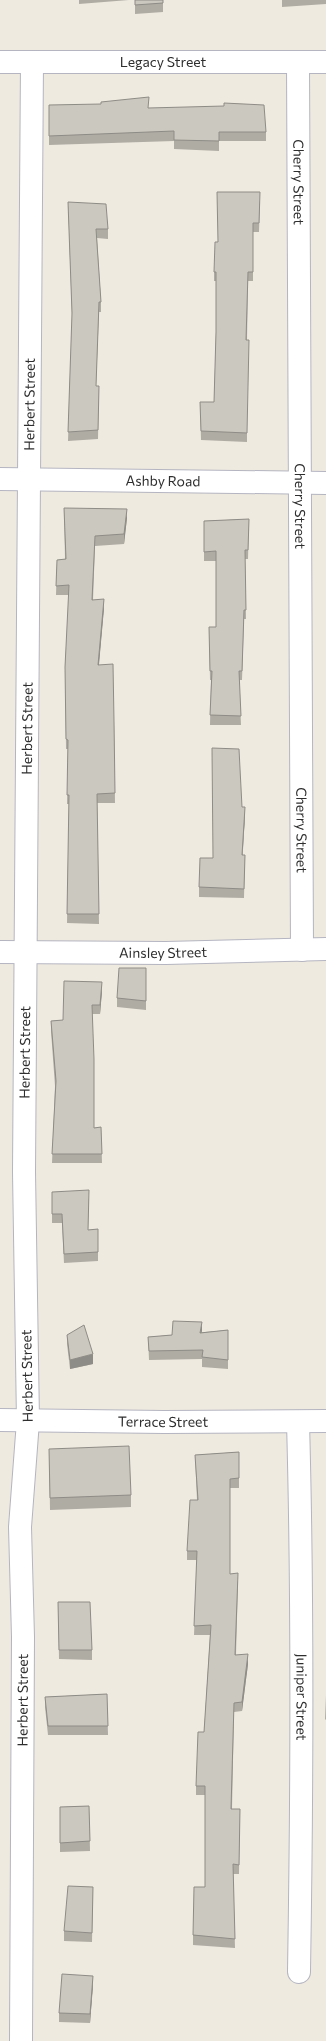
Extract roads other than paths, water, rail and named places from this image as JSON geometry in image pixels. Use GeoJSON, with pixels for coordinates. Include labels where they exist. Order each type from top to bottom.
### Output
{"type":"FeatureCollection","features":[{"type":"Feature","properties":{"kind":"street","name":"Legacy Street"},"geometry":{"type":"LineString","coordinates":[[0,62],[326,62]]}},
{"type":"Feature","properties":{"kind":"street","name":"Herbert Street"},"geometry":{"type":"LineString","coordinates":[[21,2041],[24,1637],[20,1527],[28,1420],[24,1172],[27,953],[32,62]]}},
{"type":"Feature","properties":{"kind":"street","name":"Cherry Street"},"geometry":{"type":"LineString","coordinates":[[298,62],[302,950]]}},
{"type":"Feature","properties":{"kind":"street","name":"Ashby Road"},"geometry":{"type":"LineString","coordinates":[[0,479],[326,483]]}},
{"type":"Feature","properties":{"kind":"street","name":"Ainsley Street"},"geometry":{"type":"LineString","coordinates":[[0,952],[166,953],[326,949]]}},
{"type":"Feature","properties":{"kind":"street","name":"Terrace Street"},"geometry":{"type":"LineString","coordinates":[[0,1420],[326,1422]]}},
{"type":"Feature","properties":{"kind":"street","name":"Juniper Street"},"geometry":{"type":"LineString","coordinates":[[298,1422],[302,1711],[299,1972]]}}]}
